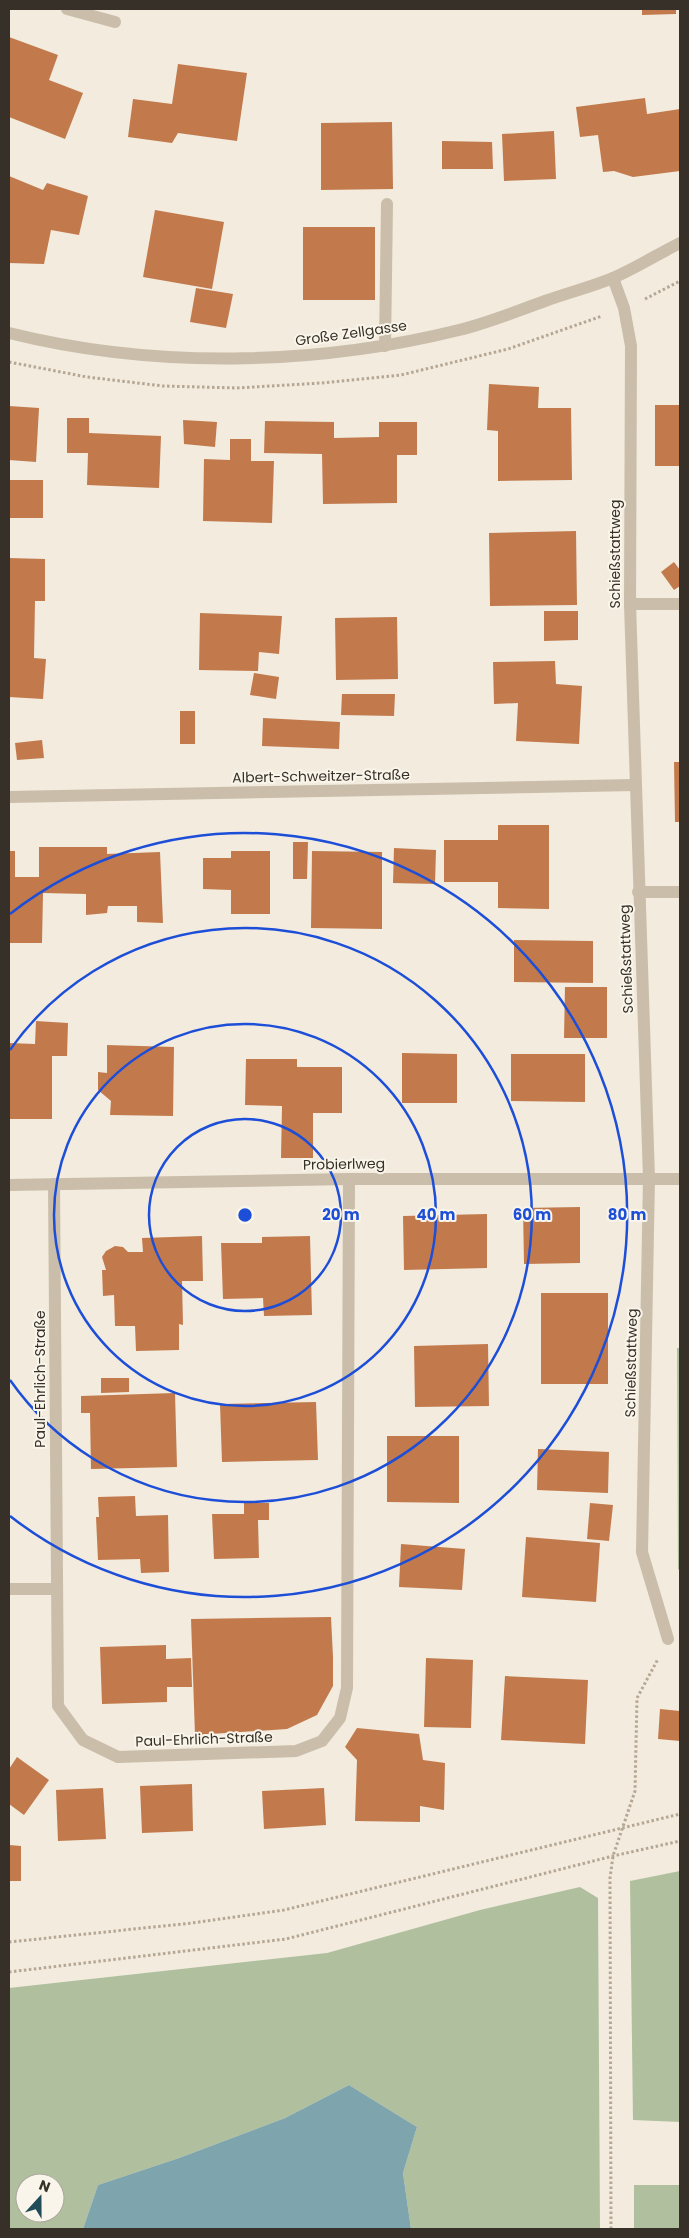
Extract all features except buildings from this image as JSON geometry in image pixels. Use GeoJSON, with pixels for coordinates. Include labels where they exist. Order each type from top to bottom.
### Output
{"type":"FeatureCollection","features":[{"type":"Feature","properties":{"kind":"street"},"geometry":{"type":"LineString","coordinates":[[67,9],[115,22]]}},
{"type":"Feature","properties":{"kind":"street"},"geometry":{"type":"LineString","coordinates":[[385,346],[388,204]]}},
{"type":"Feature","properties":{"kind":"street","name":"Große Zellgasse"},"geometry":{"type":"LineString","coordinates":[[9,333],[51,343],[210,358],[293,356],[385,346],[461,330],[613,278],[680,243]]}},
{"type":"Feature","properties":{"kind":"street","name":"Schießstattweg"},"geometry":{"type":"LineString","coordinates":[[613,278],[624,308],[631,346],[630,604],[638,892],[650,1178],[642,1552],[668,1639]]}},
{"type":"Feature","properties":{"kind":"street"},"geometry":{"type":"LineString","coordinates":[[630,604],[680,604]]}},
{"type":"Feature","properties":{"kind":"street","name":"Albert-Schweitzer-Straße"},"geometry":{"type":"LineString","coordinates":[[9,797],[635,785]]}},
{"type":"Feature","properties":{"kind":"street"},"geometry":{"type":"LineString","coordinates":[[638,892],[680,892]]}},
{"type":"Feature","properties":{"kind":"street","name":"Probierlweg"},"geometry":{"type":"LineString","coordinates":[[9,1185],[349,1179],[680,1179]]}},
{"type":"Feature","properties":{"kind":"street","name":"Paul-Ehrlich-Straße"},"geometry":{"type":"LineString","coordinates":[[54,1184],[58,1706],[83,1740],[118,1757],[296,1751],[322,1741],[340,1718],[347,1688],[349,1179]]}},
{"type":"Feature","properties":{"kind":"street"},"geometry":{"type":"LineString","coordinates":[[9,1589],[57,1589]]}},
{"type":"Feature","properties":{"kind":"path"},"geometry":{"type":"LineString","coordinates":[[611,2229],[610,1878],[613,1856],[635,1791],[637,1698],[668,1639]]}},
{"type":"Feature","properties":{"kind":"path"},"geometry":{"type":"LineString","coordinates":[[9,1942],[192,1923],[284,1910],[680,1814]]}},
{"type":"Feature","properties":{"kind":"path"},"geometry":{"type":"LineString","coordinates":[[9,1972],[286,1939],[613,1856],[680,1841]]}},
{"type":"Feature","properties":{"kind":"green space"},"geometry":{"type":"Polygon","coordinates":[[[677,1348],[680,1348],[680,1571],[678,1569],[677,1348]]]}},
{"type":"Feature","properties":{"kind":"green space"},"geometry":{"type":"Polygon","coordinates":[[[680,1871],[680,2122],[633,2120],[630,1881],[680,1871]]]}},
{"type":"Feature","properties":{"kind":"green space"},"geometry":{"type":"Polygon","coordinates":[[[580,1887],[598,1898],[600,2229],[411,2229],[403,2173],[417,2127],[349,2085],[285,2118],[179,2158],[98,2185],[83,2229],[9,2229],[9,1988],[327,1953],[480,1910],[580,1887]]]}},
{"type":"Feature","properties":{"kind":"green space"},"geometry":{"type":"Polygon","coordinates":[[[634,2185],[680,2185],[680,2229],[634,2229],[634,2185]]]}},
{"type":"Feature","properties":{"kind":"water"},"geometry":{"type":"Polygon","coordinates":[[[349,2085],[417,2127],[403,2173],[411,2229],[83,2229],[98,2185],[179,2158],[285,2118],[349,2085]]]}}]}
